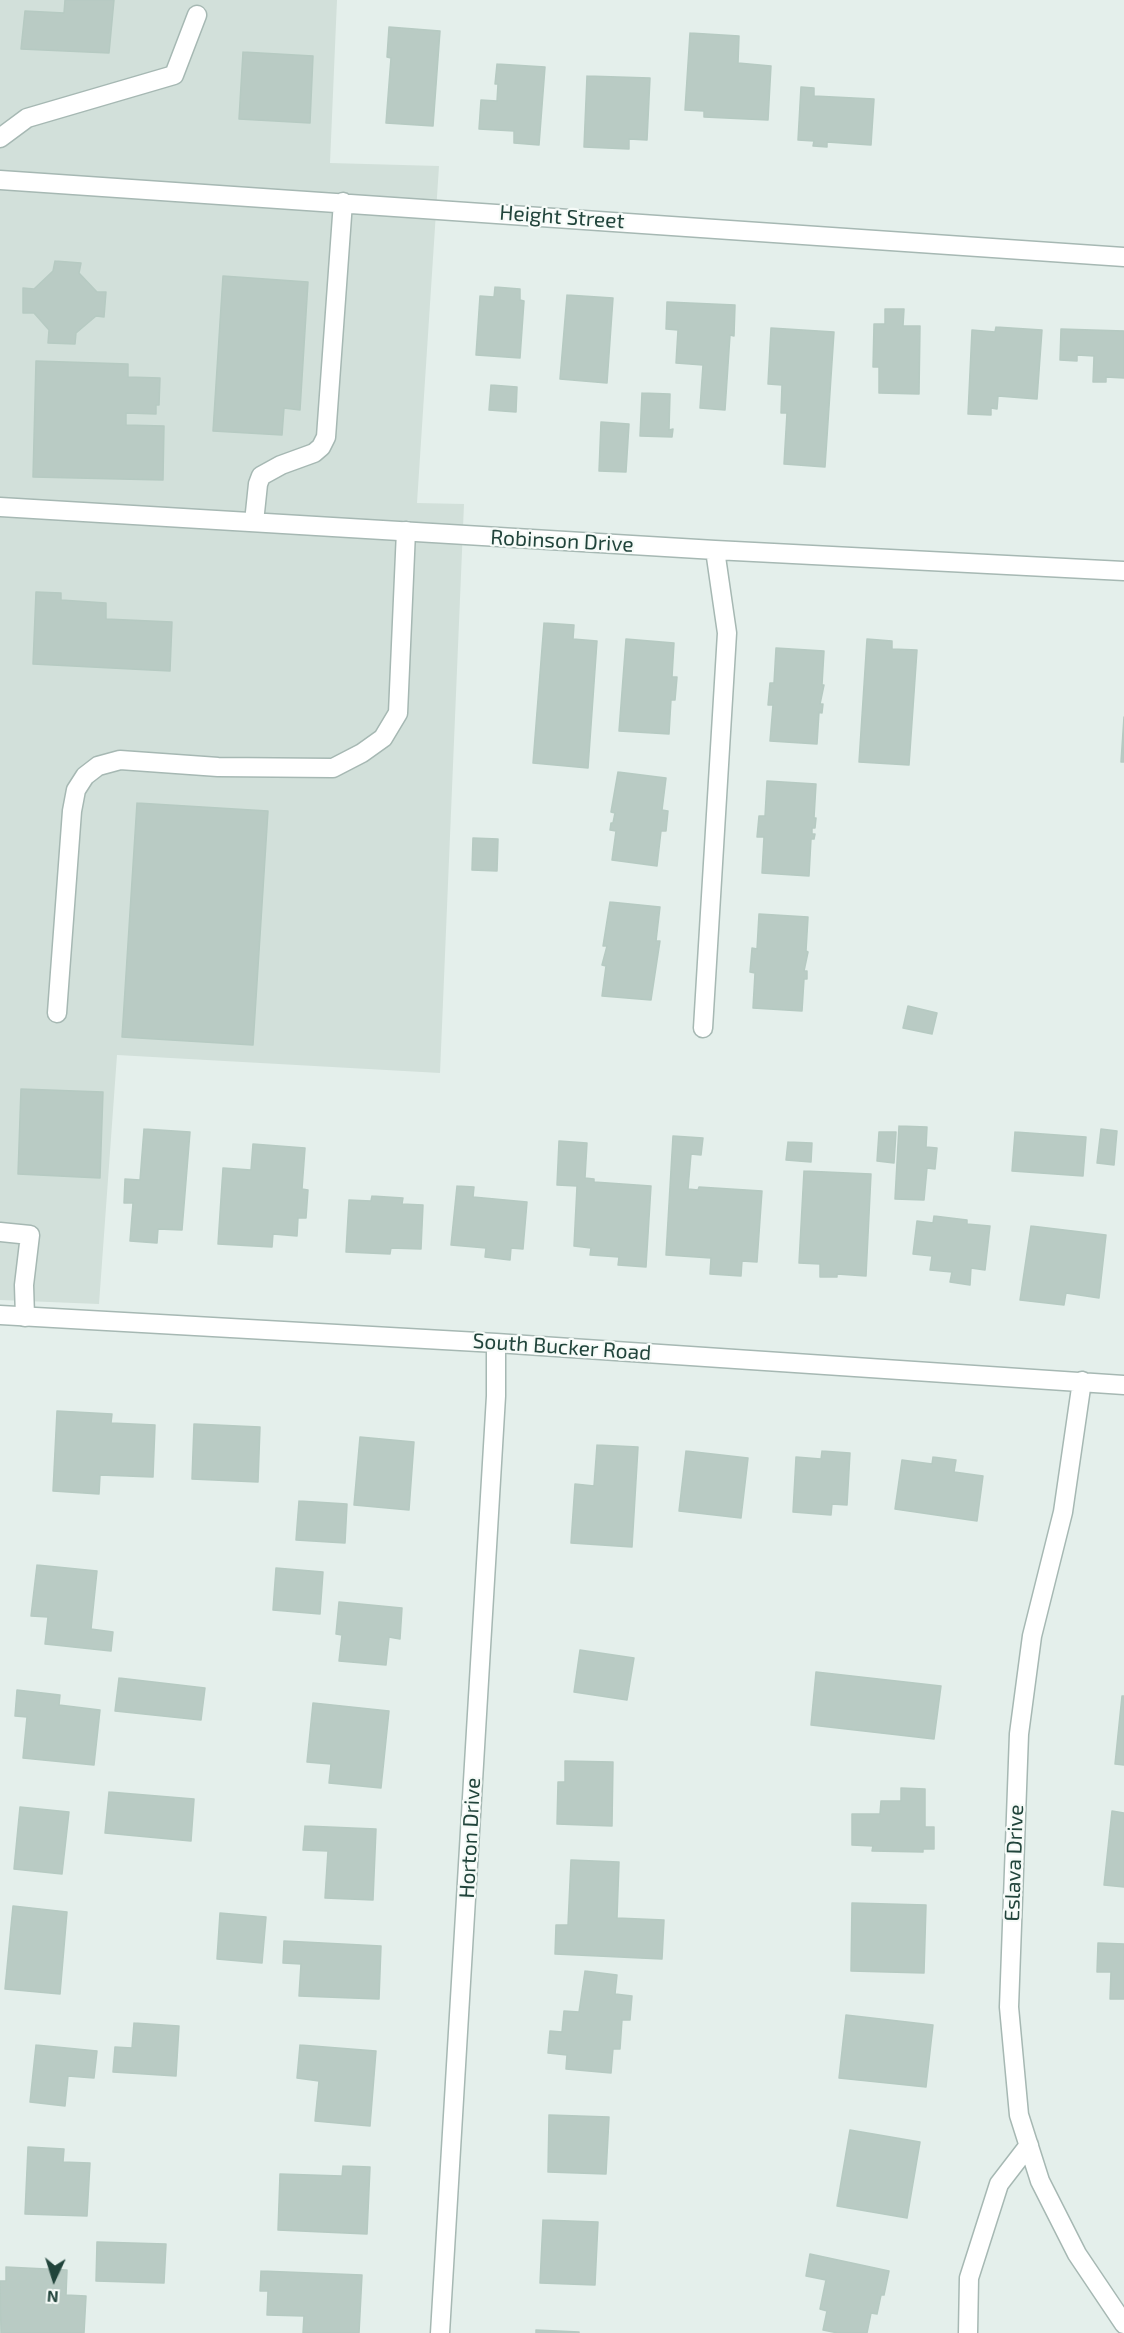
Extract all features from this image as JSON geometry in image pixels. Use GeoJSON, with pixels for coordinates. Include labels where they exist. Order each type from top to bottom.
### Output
{"type":"FeatureCollection","features":[{"type":"Feature","properties":{"kind":"street"},"geometry":{"type":"LineString","coordinates":[[0,138],[27,117],[174,75],[197,15]]}},
{"type":"Feature","properties":{"kind":"street","name":"Height Street"},"geometry":{"type":"LineString","coordinates":[[0,180],[1124,257]]}},
{"type":"Feature","properties":{"kind":"street"},"geometry":{"type":"LineString","coordinates":[[254,522],[261,476],[281,465],[314,453],[321,447],[326,437],[343,202]]}},
{"type":"Feature","properties":{"kind":"street","name":"Robinson Drive"},"geometry":{"type":"LineString","coordinates":[[0,507],[1124,572]]}},
{"type":"Feature","properties":{"kind":"street"},"geometry":{"type":"LineString","coordinates":[[57,1013],[72,811],[76,790],[85,776],[98,766],[120,760],[218,766],[333,768],[362,753],[383,738],[398,713],[405,531]]}},
{"type":"Feature","properties":{"kind":"street"},"geometry":{"type":"LineString","coordinates":[[703,1028],[727,633],[714,550]]}},
{"type":"Feature","properties":{"kind":"street"},"geometry":{"type":"LineString","coordinates":[[0,1232],[30,1235],[24,1285],[25,1317]]}},
{"type":"Feature","properties":{"kind":"street","name":"South Bucker Road"},"geometry":{"type":"LineString","coordinates":[[0,1315],[496,1343],[1082,1380],[1124,1385]]}},
{"type":"Feature","properties":{"kind":"street","name":"Horton Drive"},"geometry":{"type":"LineString","coordinates":[[440,2333],[495,1419],[496,1343]]}},
{"type":"Feature","properties":{"kind":"street","name":"Eslava Drive"},"geometry":{"type":"LineString","coordinates":[[1082,1380],[1063,1512],[1032,1636],[1019,1734],[1009,2007],[1019,2115],[1040,2181],[1077,2254],[1124,2324]]}},
{"type":"Feature","properties":{"kind":"street"},"geometry":{"type":"LineString","coordinates":[[968,2333],[969,2278],[999,2184],[1029,2145]]}},
{"type":"Feature","properties":{"kind":"shaded area"},"geometry":{"type":"Polygon","coordinates":[[[0,0],[337,0],[330,163],[439,166],[417,503],[464,504],[440,1073],[117,1055],[99,1304],[0,1300],[0,0]]]}},
{"type":"Feature","properties":{"kind":"building"},"geometry":{"type":"Polygon","coordinates":[[[65,0],[114,0],[109,53],[21,49],[25,11],[64,13],[65,0]]]}},
{"type":"Feature","properties":{"kind":"building"},"geometry":{"type":"Polygon","coordinates":[[[389,27],[440,31],[433,126],[386,123],[391,58],[387,57],[389,27]]]}},
{"type":"Feature","properties":{"kind":"building"},"geometry":{"type":"Polygon","coordinates":[[[690,33],[739,36],[738,63],[771,66],[768,120],[704,117],[704,111],[685,110],[690,33]]]}},
{"type":"Feature","properties":{"kind":"building"},"geometry":{"type":"Polygon","coordinates":[[[243,52],[313,56],[310,123],[239,119],[243,52]]]}},
{"type":"Feature","properties":{"kind":"building"},"geometry":{"type":"Polygon","coordinates":[[[497,64],[545,67],[539,145],[514,143],[514,131],[479,129],[481,100],[497,101],[498,84],[495,84],[497,64]]]}},
{"type":"Feature","properties":{"kind":"building"},"geometry":{"type":"Polygon","coordinates":[[[587,76],[650,78],[647,140],[629,139],[629,149],[584,147],[587,76]]]}},
{"type":"Feature","properties":{"kind":"building"},"geometry":{"type":"Polygon","coordinates":[[[801,87],[814,88],[814,96],[874,99],[871,145],[827,142],[827,147],[813,146],[814,141],[798,140],[801,87]]]}},
{"type":"Feature","properties":{"kind":"building"},"geometry":{"type":"Polygon","coordinates":[[[55,261],[81,263],[79,273],[97,292],[106,292],[104,317],[96,316],[76,333],[75,344],[48,343],[49,330],[34,313],[23,313],[23,288],[34,289],[53,271],[55,261]]]}},
{"type":"Feature","properties":{"kind":"building"},"geometry":{"type":"Polygon","coordinates":[[[223,276],[308,282],[300,410],[284,408],[282,435],[213,431],[223,276]]]}},
{"type":"Feature","properties":{"kind":"building"},"geometry":{"type":"Polygon","coordinates":[[[495,287],[520,289],[520,300],[524,301],[520,358],[476,355],[480,296],[494,297],[495,287]]]}},
{"type":"Feature","properties":{"kind":"building"},"geometry":{"type":"Polygon","coordinates":[[[567,295],[613,298],[607,383],[560,379],[567,295]]]}},
{"type":"Feature","properties":{"kind":"building"},"geometry":{"type":"Polygon","coordinates":[[[667,302],[735,305],[734,336],[730,335],[725,410],[700,408],[703,365],[676,363],[678,330],[666,329],[667,302]]]}},
{"type":"Feature","properties":{"kind":"building"},"geometry":{"type":"Polygon","coordinates":[[[885,309],[904,309],[903,326],[920,326],[919,394],[879,393],[879,367],[873,367],[874,324],[885,324],[885,309]]]}},
{"type":"Feature","properties":{"kind":"building"},"geometry":{"type":"Polygon","coordinates":[[[996,327],[1042,330],[1037,399],[998,396],[997,409],[991,408],[991,415],[968,414],[972,330],[995,332],[996,327]]]}},
{"type":"Feature","properties":{"kind":"building"},"geometry":{"type":"Polygon","coordinates":[[[771,328],[834,332],[825,467],[784,464],[787,413],[781,413],[782,385],[768,384],[771,328]]]}},
{"type":"Feature","properties":{"kind":"building"},"geometry":{"type":"Polygon","coordinates":[[[1061,329],[1124,331],[1124,378],[1106,377],[1106,382],[1093,382],[1094,356],[1077,355],[1077,361],[1060,360],[1061,329]]]}},
{"type":"Feature","properties":{"kind":"building"},"geometry":{"type":"Polygon","coordinates":[[[36,361],[128,364],[128,377],[160,378],[159,405],[156,405],[156,414],[126,413],[126,425],[164,426],[163,480],[33,477],[36,361]]]}},
{"type":"Feature","properties":{"kind":"building"},"geometry":{"type":"Polygon","coordinates":[[[491,385],[517,387],[516,412],[489,410],[491,385]]]}},
{"type":"Feature","properties":{"kind":"building"},"geometry":{"type":"Polygon","coordinates":[[[642,393],[670,394],[669,430],[673,429],[672,437],[640,436],[642,393]]]}},
{"type":"Feature","properties":{"kind":"building"},"geometry":{"type":"Polygon","coordinates":[[[601,422],[629,424],[626,472],[599,471],[601,422]]]}},
{"type":"Feature","properties":{"kind":"building"},"geometry":{"type":"Polygon","coordinates":[[[36,592],[61,593],[61,600],[106,603],[106,619],[172,622],[170,671],[33,664],[36,592]]]}},
{"type":"Feature","properties":{"kind":"building"},"geometry":{"type":"Polygon","coordinates":[[[544,623],[574,625],[573,639],[597,641],[588,768],[533,763],[544,623]]]}},
{"type":"Feature","properties":{"kind":"building"},"geometry":{"type":"Polygon","coordinates":[[[626,639],[674,643],[672,677],[677,677],[675,700],[671,700],[669,734],[619,731],[626,639]]]}},
{"type":"Feature","properties":{"kind":"building"},"geometry":{"type":"Polygon","coordinates":[[[867,639],[892,641],[892,649],[917,650],[909,765],[859,762],[867,639]]]}},
{"type":"Feature","properties":{"kind":"building"},"geometry":{"type":"Polygon","coordinates":[[[776,648],[824,651],[822,685],[824,685],[820,704],[823,704],[822,713],[819,712],[817,744],[770,741],[773,705],[768,705],[770,683],[774,683],[776,648]]]}},
{"type":"Feature","properties":{"kind":"building"},"geometry":{"type":"Polygon","coordinates":[[[1124,717],[1124,762],[1121,762],[1124,717]]]}},
{"type":"Feature","properties":{"kind":"building"},"geometry":{"type":"Polygon","coordinates":[[[618,772],[666,778],[662,810],[668,811],[666,831],[661,831],[657,866],[612,860],[616,831],[610,830],[615,813],[611,812],[618,772]]]}},
{"type":"Feature","properties":{"kind":"building"},"geometry":{"type":"Polygon","coordinates":[[[767,781],[816,784],[814,818],[816,818],[815,828],[812,828],[812,834],[815,834],[814,839],[811,839],[809,876],[762,873],[764,837],[757,837],[759,816],[765,816],[767,781]]]}},
{"type":"Feature","properties":{"kind":"building"},"geometry":{"type":"Polygon","coordinates":[[[137,803],[268,811],[253,1045],[122,1037],[137,803]]]}},
{"type":"Feature","properties":{"kind":"building"},"geometry":{"type":"Polygon","coordinates":[[[473,838],[498,839],[497,871],[472,870],[473,838]]]}},
{"type":"Feature","properties":{"kind":"building"},"geometry":{"type":"Polygon","coordinates":[[[610,902],[660,907],[656,941],[660,941],[651,1000],[602,996],[606,966],[602,965],[607,946],[603,946],[610,902]]]}},
{"type":"Feature","properties":{"kind":"building"},"geometry":{"type":"Polygon","coordinates":[[[759,914],[808,917],[806,951],[808,952],[804,971],[807,971],[807,979],[804,979],[802,1011],[753,1008],[755,973],[750,972],[752,948],[757,949],[759,914]]]}},
{"type":"Feature","properties":{"kind":"building"},"geometry":{"type":"Polygon","coordinates":[[[908,1006],[937,1013],[932,1034],[903,1028],[908,1006]]]}},
{"type":"Feature","properties":{"kind":"building"},"geometry":{"type":"Polygon","coordinates":[[[21,1089],[103,1092],[100,1178],[18,1174],[21,1089]]]}},
{"type":"Feature","properties":{"kind":"building"},"geometry":{"type":"Polygon","coordinates":[[[899,1126],[927,1127],[926,1147],[937,1148],[935,1169],[927,1168],[924,1200],[895,1199],[899,1126]]]}},
{"type":"Feature","properties":{"kind":"building"},"geometry":{"type":"Polygon","coordinates":[[[144,1129],[190,1132],[182,1230],[158,1229],[157,1243],[130,1241],[133,1203],[124,1203],[125,1179],[140,1180],[144,1129]]]}},
{"type":"Feature","properties":{"kind":"building"},"geometry":{"type":"Polygon","coordinates":[[[1101,1129],[1117,1131],[1114,1165],[1097,1163],[1101,1129]]]}},
{"type":"Feature","properties":{"kind":"building"},"geometry":{"type":"Polygon","coordinates":[[[879,1132],[896,1132],[894,1163],[877,1161],[879,1132]]]}},
{"type":"Feature","properties":{"kind":"building"},"geometry":{"type":"Polygon","coordinates":[[[1015,1132],[1086,1137],[1083,1176],[1012,1171],[1015,1132]]]}},
{"type":"Feature","properties":{"kind":"building"},"geometry":{"type":"Polygon","coordinates":[[[673,1136],[703,1138],[701,1155],[691,1154],[688,1189],[698,1190],[699,1187],[762,1191],[757,1262],[742,1261],[741,1276],[710,1274],[711,1258],[666,1255],[673,1136]]]}},
{"type":"Feature","properties":{"kind":"building"},"geometry":{"type":"Polygon","coordinates":[[[559,1141],[587,1143],[585,1178],[594,1179],[594,1182],[651,1186],[646,1267],[618,1265],[619,1257],[590,1255],[591,1248],[574,1246],[577,1186],[557,1185],[559,1141]]]}},
{"type":"Feature","properties":{"kind":"building"},"geometry":{"type":"Polygon","coordinates":[[[788,1142],[812,1143],[811,1162],[786,1160],[788,1142]]]}},
{"type":"Feature","properties":{"kind":"building"},"geometry":{"type":"Polygon","coordinates":[[[253,1144],[305,1148],[302,1189],[308,1190],[306,1218],[298,1218],[297,1236],[273,1234],[272,1247],[218,1244],[223,1168],[251,1170],[253,1144]]]}},
{"type":"Feature","properties":{"kind":"building"},"geometry":{"type":"Polygon","coordinates":[[[804,1171],[871,1174],[866,1276],[837,1274],[837,1277],[820,1277],[820,1264],[799,1263],[804,1171]]]}},
{"type":"Feature","properties":{"kind":"building"},"geometry":{"type":"Polygon","coordinates":[[[457,1186],[474,1187],[473,1197],[527,1202],[523,1249],[511,1248],[510,1260],[485,1257],[486,1248],[451,1245],[457,1186]]]}},
{"type":"Feature","properties":{"kind":"building"},"geometry":{"type":"Polygon","coordinates":[[[372,1196],[403,1198],[402,1204],[423,1205],[421,1249],[391,1248],[390,1254],[346,1252],[349,1200],[371,1201],[372,1196]]]}},
{"type":"Feature","properties":{"kind":"building"},"geometry":{"type":"Polygon","coordinates":[[[934,1216],[967,1220],[967,1224],[990,1226],[985,1270],[971,1268],[970,1285],[950,1282],[952,1272],[930,1270],[932,1256],[913,1254],[917,1221],[933,1223],[934,1216]]]}},
{"type":"Feature","properties":{"kind":"building"},"geometry":{"type":"Polygon","coordinates":[[[1031,1226],[1106,1235],[1099,1298],[1066,1293],[1064,1305],[1020,1300],[1031,1226]]]}},
{"type":"Feature","properties":{"kind":"building"},"geometry":{"type":"Polygon","coordinates":[[[57,1411],[112,1414],[111,1423],[155,1425],[153,1477],[100,1475],[99,1494],[53,1491],[57,1411]]]}},
{"type":"Feature","properties":{"kind":"building"},"geometry":{"type":"Polygon","coordinates":[[[194,1424],[260,1427],[258,1482],[192,1479],[194,1424]]]}},
{"type":"Feature","properties":{"kind":"building"},"geometry":{"type":"Polygon","coordinates":[[[360,1437],[414,1442],[409,1510],[354,1505],[360,1437]]]}},
{"type":"Feature","properties":{"kind":"building"},"geometry":{"type":"Polygon","coordinates":[[[597,1445],[638,1447],[632,1547],[571,1543],[575,1484],[594,1486],[597,1445]]]}},
{"type":"Feature","properties":{"kind":"building"},"geometry":{"type":"Polygon","coordinates":[[[686,1451],[748,1458],[741,1518],[679,1511],[686,1451]]]}},
{"type":"Feature","properties":{"kind":"building"},"geometry":{"type":"Polygon","coordinates":[[[822,1451],[850,1453],[847,1505],[832,1504],[831,1515],[793,1512],[796,1457],[821,1459],[822,1451]]]}},
{"type":"Feature","properties":{"kind":"building"},"geometry":{"type":"Polygon","coordinates":[[[933,1457],[956,1460],[954,1472],[983,1476],[977,1521],[895,1509],[902,1460],[932,1464],[933,1457]]]}},
{"type":"Feature","properties":{"kind":"building"},"geometry":{"type":"Polygon","coordinates":[[[299,1501],[347,1504],[345,1543],[296,1540],[299,1501]]]}},
{"type":"Feature","properties":{"kind":"building"},"geometry":{"type":"Polygon","coordinates":[[[37,1565],[97,1571],[91,1629],[113,1632],[111,1651],[45,1644],[48,1617],[31,1616],[37,1565]]]}},
{"type":"Feature","properties":{"kind":"building"},"geometry":{"type":"Polygon","coordinates":[[[276,1568],[323,1572],[320,1614],[273,1610],[276,1568]]]}},
{"type":"Feature","properties":{"kind":"building"},"geometry":{"type":"Polygon","coordinates":[[[339,1602],[402,1608],[400,1639],[389,1637],[386,1665],[339,1661],[342,1635],[336,1634],[339,1602]]]}},
{"type":"Feature","properties":{"kind":"building"},"geometry":{"type":"Polygon","coordinates":[[[580,1650],[634,1658],[627,1700],[574,1692],[580,1650]]]}},
{"type":"Feature","properties":{"kind":"building"},"geometry":{"type":"Polygon","coordinates":[[[816,1672],[941,1686],[934,1739],[811,1725],[816,1672]]]}},
{"type":"Feature","properties":{"kind":"building"},"geometry":{"type":"Polygon","coordinates":[[[119,1678],[205,1688],[201,1720],[115,1711],[119,1678]]]}},
{"type":"Feature","properties":{"kind":"building"},"geometry":{"type":"Polygon","coordinates":[[[17,1690],[60,1695],[59,1705],[100,1710],[94,1765],[23,1758],[27,1717],[15,1716],[17,1690]]]}},
{"type":"Feature","properties":{"kind":"building"},"geometry":{"type":"Polygon","coordinates":[[[1122,1696],[1124,1696],[1124,1765],[1115,1764],[1122,1696]]]}},
{"type":"Feature","properties":{"kind":"building"},"geometry":{"type":"Polygon","coordinates":[[[313,1703],[389,1711],[381,1788],[329,1783],[331,1764],[307,1762],[313,1703]]]}},
{"type":"Feature","properties":{"kind":"building"},"geometry":{"type":"Polygon","coordinates":[[[565,1761],[613,1762],[612,1826],[557,1824],[558,1782],[565,1782],[565,1761]]]}},
{"type":"Feature","properties":{"kind":"building"},"geometry":{"type":"Polygon","coordinates":[[[901,1788],[925,1789],[925,1827],[934,1827],[934,1849],[923,1849],[923,1852],[872,1851],[873,1846],[852,1845],[852,1814],[880,1814],[881,1801],[901,1801],[901,1788]]]}},
{"type":"Feature","properties":{"kind":"building"},"geometry":{"type":"Polygon","coordinates":[[[109,1792],[194,1799],[191,1841],[105,1833],[109,1792]]]}},
{"type":"Feature","properties":{"kind":"building"},"geometry":{"type":"Polygon","coordinates":[[[20,1807],[69,1812],[62,1874],[14,1869],[20,1807]]]}},
{"type":"Feature","properties":{"kind":"building"},"geometry":{"type":"Polygon","coordinates":[[[1112,1811],[1124,1813],[1124,1887],[1104,1885],[1112,1811]]]}},
{"type":"Feature","properties":{"kind":"building"},"geometry":{"type":"Polygon","coordinates":[[[305,1826],[376,1829],[373,1900],[325,1898],[328,1851],[303,1850],[305,1826]]]}},
{"type":"Feature","properties":{"kind":"building"},"geometry":{"type":"Polygon","coordinates":[[[571,1860],[619,1862],[617,1918],[664,1920],[662,1959],[555,1954],[556,1925],[568,1925],[571,1860]]]}},
{"type":"Feature","properties":{"kind":"building"},"geometry":{"type":"Polygon","coordinates":[[[852,1903],[926,1905],[924,1973],[851,1971],[852,1903]]]}},
{"type":"Feature","properties":{"kind":"building"},"geometry":{"type":"Polygon","coordinates":[[[13,1906],[67,1912],[60,1994],[5,1989],[13,1906]]]}},
{"type":"Feature","properties":{"kind":"building"},"geometry":{"type":"Polygon","coordinates":[[[220,1913],[266,1917],[262,1963],[217,1959],[220,1913]]]}},
{"type":"Feature","properties":{"kind":"building"},"geometry":{"type":"Polygon","coordinates":[[[284,1941],[381,1946],[379,1999],[299,1996],[301,1964],[283,1963],[284,1941]]]}},
{"type":"Feature","properties":{"kind":"building"},"geometry":{"type":"Polygon","coordinates":[[[1098,1943],[1124,1944],[1124,1999],[1110,1999],[1111,1972],[1097,1972],[1098,1943]]]}},
{"type":"Feature","properties":{"kind":"building"},"geometry":{"type":"Polygon","coordinates":[[[585,1971],[617,1975],[615,1994],[632,1996],[630,2020],[622,2020],[620,2049],[613,2049],[611,2073],[566,2069],[567,2055],[548,2053],[550,2031],[562,2032],[564,2011],[579,2012],[585,1971]]]}},
{"type":"Feature","properties":{"kind":"building"},"geometry":{"type":"Polygon","coordinates":[[[846,2015],[933,2025],[926,2087],[839,2078],[846,2015]]]}},
{"type":"Feature","properties":{"kind":"building"},"geometry":{"type":"Polygon","coordinates":[[[134,2023],[179,2026],[176,2076],[113,2072],[115,2047],[132,2048],[134,2023]]]}},
{"type":"Feature","properties":{"kind":"building"},"geometry":{"type":"Polygon","coordinates":[[[36,2045],[97,2051],[94,2078],[68,2076],[65,2106],[30,2102],[36,2045]]]}},
{"type":"Feature","properties":{"kind":"building"},"geometry":{"type":"Polygon","coordinates":[[[300,2045],[376,2051],[370,2126],[315,2121],[319,2081],[297,2078],[300,2045]]]}},
{"type":"Feature","properties":{"kind":"building"},"geometry":{"type":"Polygon","coordinates":[[[549,2115],[609,2117],[606,2174],[548,2172],[549,2115]]]}},
{"type":"Feature","properties":{"kind":"building"},"geometry":{"type":"Polygon","coordinates":[[[850,2130],[920,2142],[907,2218],[837,2206],[850,2130]]]}},
{"type":"Feature","properties":{"kind":"building"},"geometry":{"type":"Polygon","coordinates":[[[28,2147],[64,2149],[63,2162],[90,2163],[87,2216],[25,2214],[28,2147]]]}},
{"type":"Feature","properties":{"kind":"building"},"geometry":{"type":"Polygon","coordinates":[[[343,2166],[370,2167],[367,2234],[278,2230],[280,2174],[342,2176],[343,2166]]]}},
{"type":"Feature","properties":{"kind":"building"},"geometry":{"type":"Polygon","coordinates":[[[543,2220],[598,2222],[595,2285],[540,2283],[543,2220]]]}},
{"type":"Feature","properties":{"kind":"building"},"geometry":{"type":"Polygon","coordinates":[[[97,2242],[166,2244],[164,2283],[96,2281],[97,2242]]]}},
{"type":"Feature","properties":{"kind":"building"},"geometry":{"type":"Polygon","coordinates":[[[810,2254],[889,2271],[884,2295],[881,2295],[877,2314],[871,2313],[867,2333],[838,2333],[823,2330],[827,2311],[820,2309],[826,2280],[806,2276],[810,2254]]]}},
{"type":"Feature","properties":{"kind":"building"},"geometry":{"type":"Polygon","coordinates":[[[6,2267],[67,2270],[66,2295],[86,2296],[84,2333],[1,2333],[0,2281],[6,2281],[6,2267]]]}},
{"type":"Feature","properties":{"kind":"building"},"geometry":{"type":"Polygon","coordinates":[[[261,2271],[362,2275],[359,2333],[303,2333],[304,2316],[267,2315],[268,2291],[260,2291],[261,2271]]]}},
{"type":"Feature","properties":{"kind":"building"},"geometry":{"type":"Polygon","coordinates":[[[536,2330],[579,2332],[579,2333],[536,2333],[536,2330]]]}}]}
